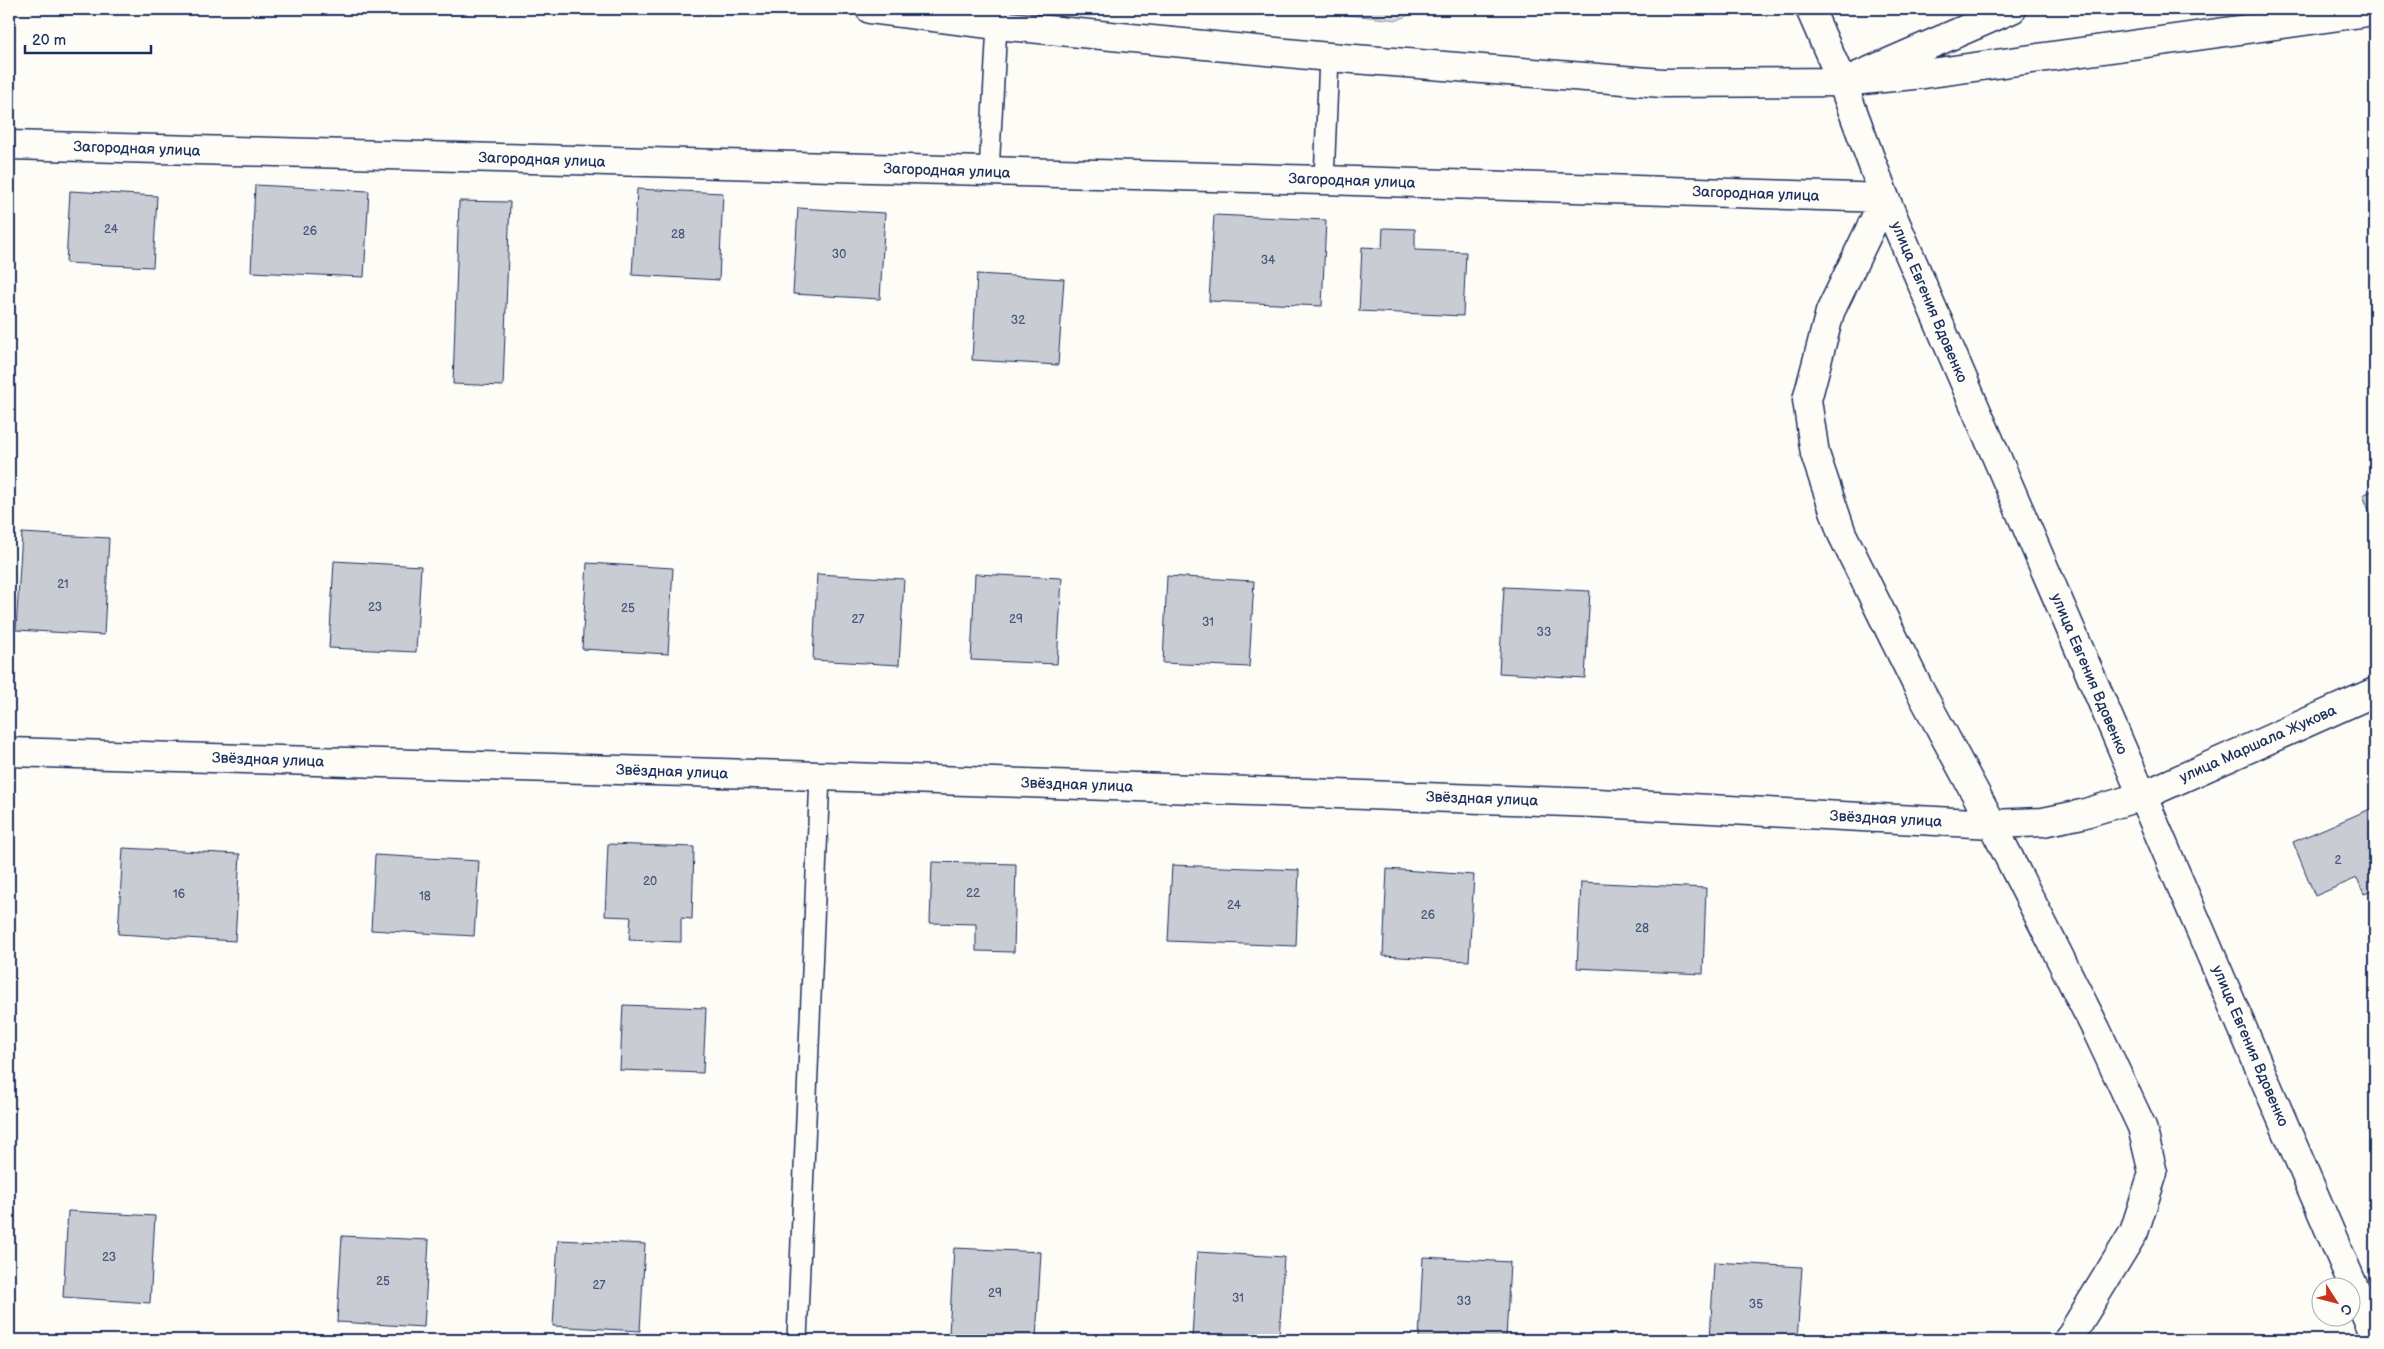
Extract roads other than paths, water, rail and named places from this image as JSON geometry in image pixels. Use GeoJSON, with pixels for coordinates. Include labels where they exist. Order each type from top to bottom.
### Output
{"type":"FeatureCollection","features":[{"type":"Feature","properties":{"kind":"street"},"geometry":{"type":"LineString","coordinates":[[870,9],[997,25],[1329,57],[1662,83],[1842,82],[1943,71],[2375,11]]}},
{"type":"Feature","properties":{"kind":"street","name":"улица Евгения Вдовенко"},"geometry":{"type":"LineString","coordinates":[[1810,9],[1842,82],[1885,198],[2375,1336]]}},
{"type":"Feature","properties":{"kind":"street"},"geometry":{"type":"LineString","coordinates":[[1842,82],[2012,9]]}},
{"type":"Feature","properties":{"kind":"street","name":"Загородная улица"},"geometry":{"type":"LineString","coordinates":[[9,146],[1324,180],[1885,198]]}},
{"type":"Feature","properties":{"kind":"street"},"geometry":{"type":"LineString","coordinates":[[1885,198],[1830,312],[1807,400],[1815,454],[1842,534],[2096,1029],[2142,1127],[2153,1173],[2134,1232],[2068,1340]]}},
{"type":"Feature","properties":{"kind":"street","name":"улица Маршала Жукова"},"geometry":{"type":"LineString","coordinates":[[2142,796],[2375,692]]}},
{"type":"Feature","properties":{"kind":"street","name":"Звёздная улица"},"geometry":{"type":"LineString","coordinates":[[9,752],[820,776],[1597,803],[1992,824],[2043,822],[2082,814],[2142,796]]}},
{"type":"Feature","properties":{"kind":"lane"},"geometry":{"type":"LineString","coordinates":[[989,172],[997,25]]}},
{"type":"Feature","properties":{"kind":"lane"},"geometry":{"type":"LineString","coordinates":[[1324,180],[1329,57]]}},
{"type":"Feature","properties":{"kind":"lane"},"geometry":{"type":"LineString","coordinates":[[797,1340],[820,776]]}}]}
